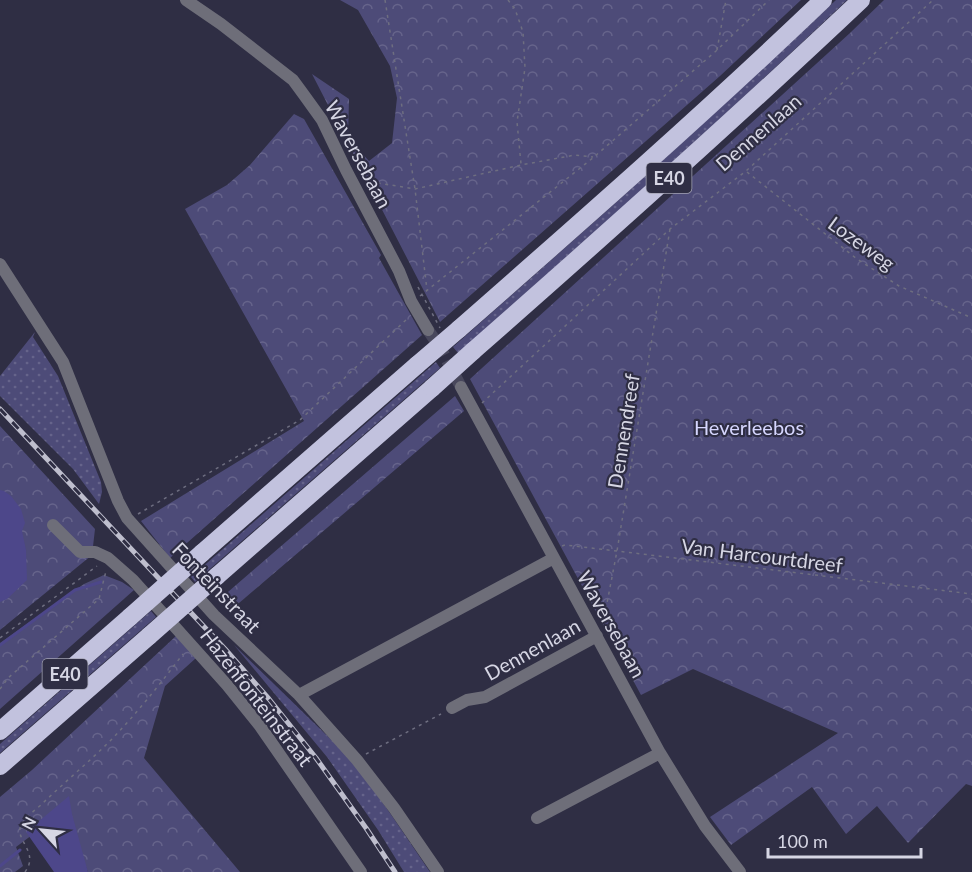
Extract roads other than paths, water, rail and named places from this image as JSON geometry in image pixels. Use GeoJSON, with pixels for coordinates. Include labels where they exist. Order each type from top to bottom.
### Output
{"type":"FeatureCollection","features":[{"type":"Feature","properties":{"kind":"highway","name":"E40"},"geometry":{"type":"LineString","coordinates":[[0,731],[614,193],[823,0]]}},
{"type":"Feature","properties":{"kind":"highway","name":"E40"},"geometry":{"type":"LineString","coordinates":[[0,766],[658,188],[861,0]]}},
{"type":"Feature","properties":{"kind":"street","name":"Waversebaan"},"geometry":{"type":"LineString","coordinates":[[186,0],[293,80],[322,120],[399,271],[418,297],[430,328]]}},
{"type":"Feature","properties":{"kind":"street","name":"Fonteinstraat"},"geometry":{"type":"LineString","coordinates":[[0,264],[63,362],[118,501],[127,518],[214,615],[299,695],[357,760],[394,808],[438,872]]}},
{"type":"Feature","properties":{"kind":"street","name":"Waversebaan"},"geometry":{"type":"LineString","coordinates":[[461,387],[660,753],[705,826],[740,872]]}},
{"type":"Feature","properties":{"kind":"street","name":"Hazenfonteinstraat"},"geometry":{"type":"LineString","coordinates":[[52,525],[80,552],[95,552],[108,558],[133,580],[227,684],[260,726],[361,872]]}},
{"type":"Feature","properties":{"kind":"street"},"geometry":{"type":"LineString","coordinates":[[299,695],[552,555]]}},
{"type":"Feature","properties":{"kind":"street","name":"Dennenlaan"},"geometry":{"type":"LineString","coordinates":[[452,708],[467,700],[485,697],[597,636]]}},
{"type":"Feature","properties":{"kind":"street"},"geometry":{"type":"LineString","coordinates":[[537,818],[660,753]]}},
{"type":"Feature","properties":{"kind":"waterway"},"geometry":{"type":"LineString","coordinates":[[0,645],[75,590],[101,582]]}},
{"type":"Feature","properties":{"kind":"waterway"},"geometry":{"type":"LineString","coordinates":[[0,866],[20,850]]}},
{"type":"Feature","properties":{"kind":"tunnel"},"geometry":{"type":"LineString","coordinates":[[428,330],[461,387]]}},
{"type":"Feature","properties":{"kind":"railway"},"geometry":{"type":"LineString","coordinates":[[0,409],[269,699],[316,758],[395,872]]}},
{"type":"Feature","properties":{"kind":"park label","name":"Heverleebos"},"geometry":{"type":"Point","coordinates":[749,427]}}]}
